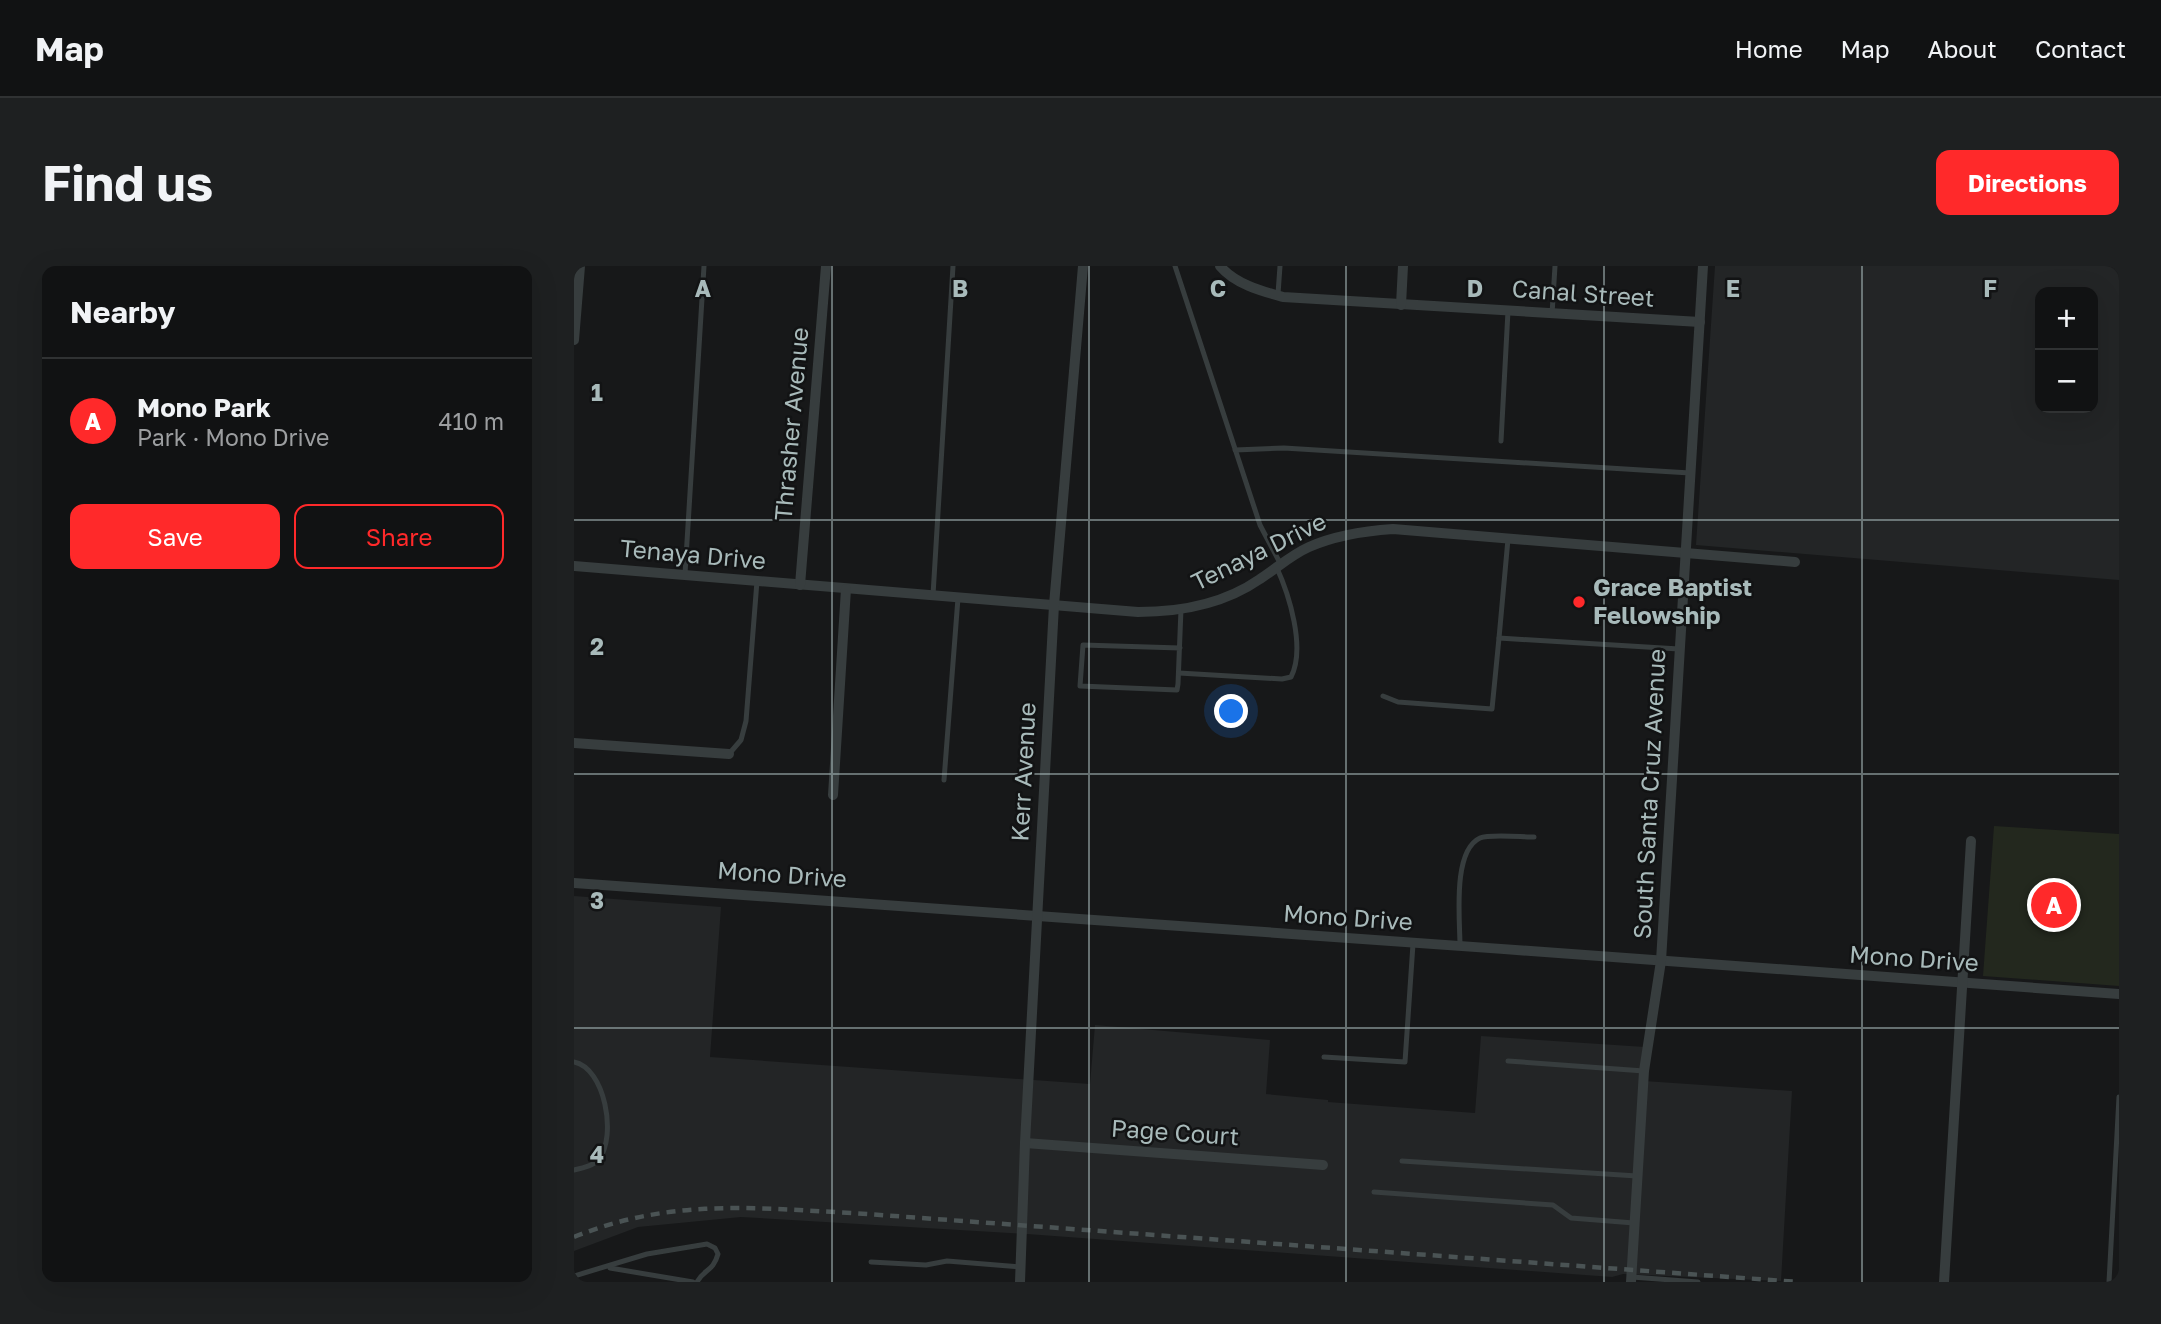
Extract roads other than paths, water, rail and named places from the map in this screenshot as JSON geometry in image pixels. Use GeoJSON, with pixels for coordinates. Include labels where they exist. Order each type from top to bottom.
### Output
{"type":"FeatureCollection","features":[{"type":"Feature","properties":{"kind":"street"},"geometry":{"type":"LineString","coordinates":[[574,340],[580,266]]}},
{"type":"Feature","properties":{"kind":"street","name":"Thrasher Avenue"},"geometry":{"type":"LineString","coordinates":[[800,585],[826,266]]}},
{"type":"Feature","properties":{"kind":"street","name":"Kerr Avenue"},"geometry":{"type":"LineString","coordinates":[[1020,1282],[1054,605],[1083,266]]}},
{"type":"Feature","properties":{"kind":"street","name":"Canal Street"},"geometry":{"type":"LineString","coordinates":[[1220,266],[1242,283],[1278,296],[1700,323]]}},
{"type":"Feature","properties":{"kind":"street"},"geometry":{"type":"LineString","coordinates":[[1401,304],[1403,266]]}},
{"type":"Feature","properties":{"kind":"street","name":"South Santa Cruz Avenue"},"geometry":{"type":"LineString","coordinates":[[1631,1280],[1644,1071],[1661,961],[1703,266]]}},
{"type":"Feature","properties":{"kind":"street","name":"Tenaya Drive"},"geometry":{"type":"LineString","coordinates":[[574,566],[1138,612],[1181,609],[1215,601],[1240,591],[1278,565],[1324,541],[1368,531],[1393,529],[1796,562]]}},
{"type":"Feature","properties":{"kind":"street"},"geometry":{"type":"LineString","coordinates":[[833,794],[846,589]]}},
{"type":"Feature","properties":{"kind":"street"},"geometry":{"type":"LineString","coordinates":[[574,743],[729,754]]}},
{"type":"Feature","properties":{"kind":"street"},"geometry":{"type":"LineString","coordinates":[[1944,1282],[1971,841]]}},
{"type":"Feature","properties":{"kind":"street","name":"Mono Drive"},"geometry":{"type":"LineString","coordinates":[[574,883],[828,899],[2119,994]]}},
{"type":"Feature","properties":{"kind":"street","name":"Page Court"},"geometry":{"type":"LineString","coordinates":[[1025,1143],[1323,1166]]}},
{"type":"Feature","properties":{"kind":"lane"},"geometry":{"type":"LineString","coordinates":[[685,575],[704,266]]}},
{"type":"Feature","properties":{"kind":"lane"},"geometry":{"type":"LineString","coordinates":[[933,596],[953,266]]}},
{"type":"Feature","properties":{"kind":"lane"},"geometry":{"type":"LineString","coordinates":[[1175,266],[1260,525],[1286,588],[1295,627],[1295,665],[1291,677],[1282,679],[1179,673]]}},
{"type":"Feature","properties":{"kind":"lane"},"geometry":{"type":"LineString","coordinates":[[1278,296],[1280,266]]}},
{"type":"Feature","properties":{"kind":"lane"},"geometry":{"type":"LineString","coordinates":[[1552,314],[1555,266]]}},
{"type":"Feature","properties":{"kind":"lane"},"geometry":{"type":"LineString","coordinates":[[1501,442],[1508,311]]}},
{"type":"Feature","properties":{"kind":"lane"},"geometry":{"type":"LineString","coordinates":[[1235,450],[1284,448],[1690,473]]}},
{"type":"Feature","properties":{"kind":"lane"},"geometry":{"type":"LineString","coordinates":[[1383,696],[1410,704],[1492,709],[1507,539]]}},
{"type":"Feature","properties":{"kind":"lane"},"geometry":{"type":"LineString","coordinates":[[729,754],[741,740],[746,721],[757,581]]}},
{"type":"Feature","properties":{"kind":"lane"},"geometry":{"type":"LineString","coordinates":[[944,780],[958,598]]}},
{"type":"Feature","properties":{"kind":"lane"},"geometry":{"type":"LineString","coordinates":[[1180,648],[1083,645],[1080,686],[1178,690],[1180,648],[1181,609]]}},
{"type":"Feature","properties":{"kind":"lane"},"geometry":{"type":"LineString","coordinates":[[1499,639],[1680,650]]}},
{"type":"Feature","properties":{"kind":"lane"},"geometry":{"type":"LineString","coordinates":[[1460,947],[1461,880],[1467,849],[1480,838],[1534,837]]}},
{"type":"Feature","properties":{"kind":"lane"},"geometry":{"type":"LineString","coordinates":[[1324,1057],[1405,1062],[1413,944]]}},
{"type":"Feature","properties":{"kind":"lane"},"geometry":{"type":"LineString","coordinates":[[1508,1061],[1644,1071]]}},
{"type":"Feature","properties":{"kind":"lane"},"geometry":{"type":"LineString","coordinates":[[574,1062],[582,1064],[595,1077],[602,1094],[607,1132],[598,1160],[586,1168],[574,1170]]}},
{"type":"Feature","properties":{"kind":"lane"},"geometry":{"type":"LineString","coordinates":[[2109,1282],[2119,1097]]}},
{"type":"Feature","properties":{"kind":"lane"},"geometry":{"type":"LineString","coordinates":[[1402,1161],[1637,1176]]}},
{"type":"Feature","properties":{"kind":"lane"},"geometry":{"type":"LineString","coordinates":[[1374,1192],[1553,1205],[1571,1218],[1634,1223]]}},
{"type":"Feature","properties":{"kind":"lane"},"geometry":{"type":"LineString","coordinates":[[574,1276],[647,1254],[707,1244],[715,1248],[718,1254],[715,1264],[695,1282],[607,1267]]}},
{"type":"Feature","properties":{"kind":"lane"},"geometry":{"type":"LineString","coordinates":[[871,1262],[926,1265],[947,1261],[979,1262],[1020,1267]]}},
{"type":"Feature","properties":{"kind":"lane"},"geometry":{"type":"LineString","coordinates":[[1631,1280],[1698,1282]]}},
{"type":"Feature","properties":{"kind":"railway"},"geometry":{"type":"LineString","coordinates":[[574,1237],[644,1216],[678,1211],[712,1208],[781,1209],[1798,1282]]}},
{"type":"Feature","properties":{"kind":"place","name":"Grace Baptist Fellowship"},"geometry":{"type":"Point","coordinates":[1579,602]}},
{"type":"Feature","properties":{"kind":"place","name":"Mono Park"},"geometry":{"type":"Point","coordinates":[2054,905]}}]}
